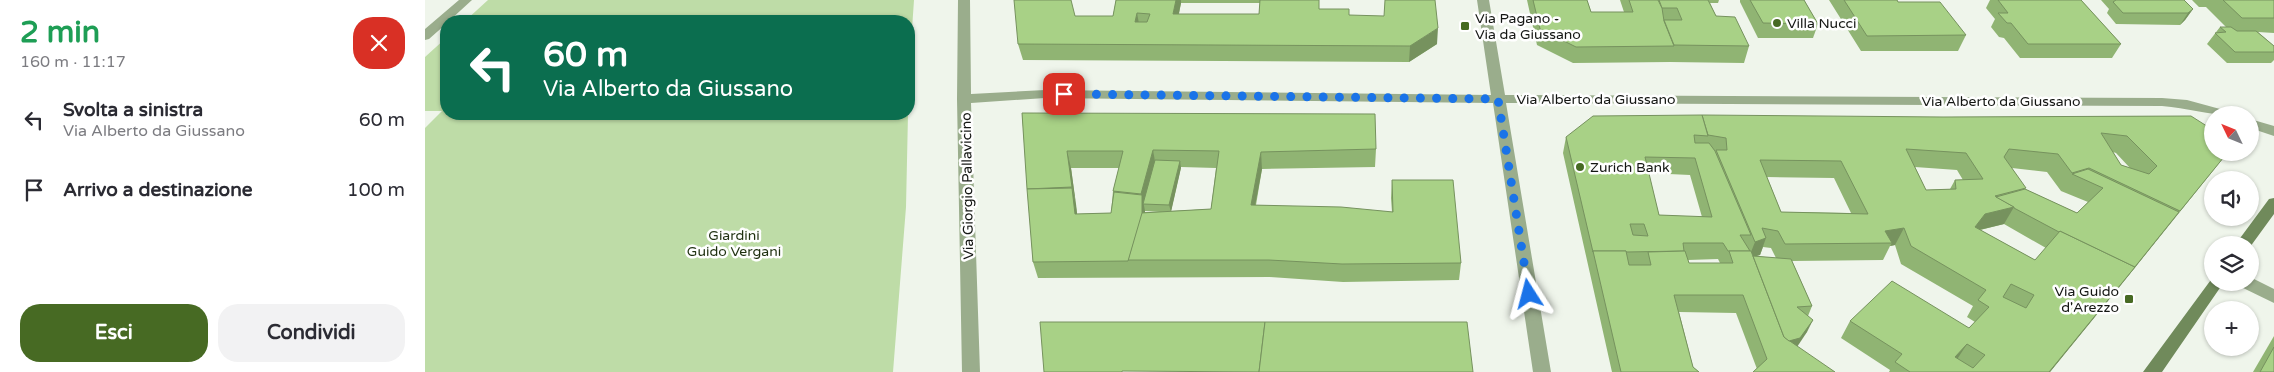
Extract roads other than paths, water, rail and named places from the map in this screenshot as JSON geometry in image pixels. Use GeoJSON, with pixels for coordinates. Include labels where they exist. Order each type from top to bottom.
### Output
{"type":"FeatureCollection","features":[{"type":"Feature","properties":{"kind":"main road"},"geometry":{"type":"LineString","coordinates":[[2250,236],[2274,203]]}},
{"type":"Feature","properties":{"kind":"main road"},"geometry":{"type":"LineString","coordinates":[[2152,372],[2210,291]]}},
{"type":"Feature","properties":{"kind":"street"},"geometry":{"type":"LineString","coordinates":[[449,15],[466,0]]}},
{"type":"Feature","properties":{"kind":"street","name":"Via Giorgio Pallavicino"},"geometry":{"type":"LineString","coordinates":[[964,0],[971,372]]}},
{"type":"Feature","properties":{"kind":"street"},"geometry":{"type":"LineString","coordinates":[[1483,0],[1542,372]]}},
{"type":"Feature","properties":{"kind":"street"},"geometry":{"type":"LineString","coordinates":[[425,36],[440,23]]}},
{"type":"Feature","properties":{"kind":"street","name":"Via Alberto da Giussano"},"geometry":{"type":"LineString","coordinates":[[965,100],[1045,94],[1498,99],[2162,102],[2187,104],[2204,109]]}},
{"type":"Feature","properties":{"kind":"street"},"geometry":{"type":"LineString","coordinates":[[2259,125],[2274,131]]}},
{"type":"Feature","properties":{"kind":"street"},"geometry":{"type":"LineString","coordinates":[[2259,289],[2274,297]]}},
{"type":"Feature","properties":{"kind":"place","name":"Villa Nucci"},"geometry":{"type":"Point","coordinates":[1777,23]}},
{"type":"Feature","properties":{"kind":"place","name":"Via Pagano - Via da Giussano"},"geometry":{"type":"Point","coordinates":[1465,26]}},
{"type":"Feature","properties":{"kind":"place","name":"Zurich Bank"},"geometry":{"type":"Point","coordinates":[1580,167]}},
{"type":"Feature","properties":{"kind":"place","name":"Via Guido d'Arezzo"},"geometry":{"type":"Point","coordinates":[2129,299]}},
{"type":"Feature","properties":{"kind":"park label","name":"Giardini Guido Vergani"},"geometry":{"type":"Point","coordinates":[734,244]}}]}
